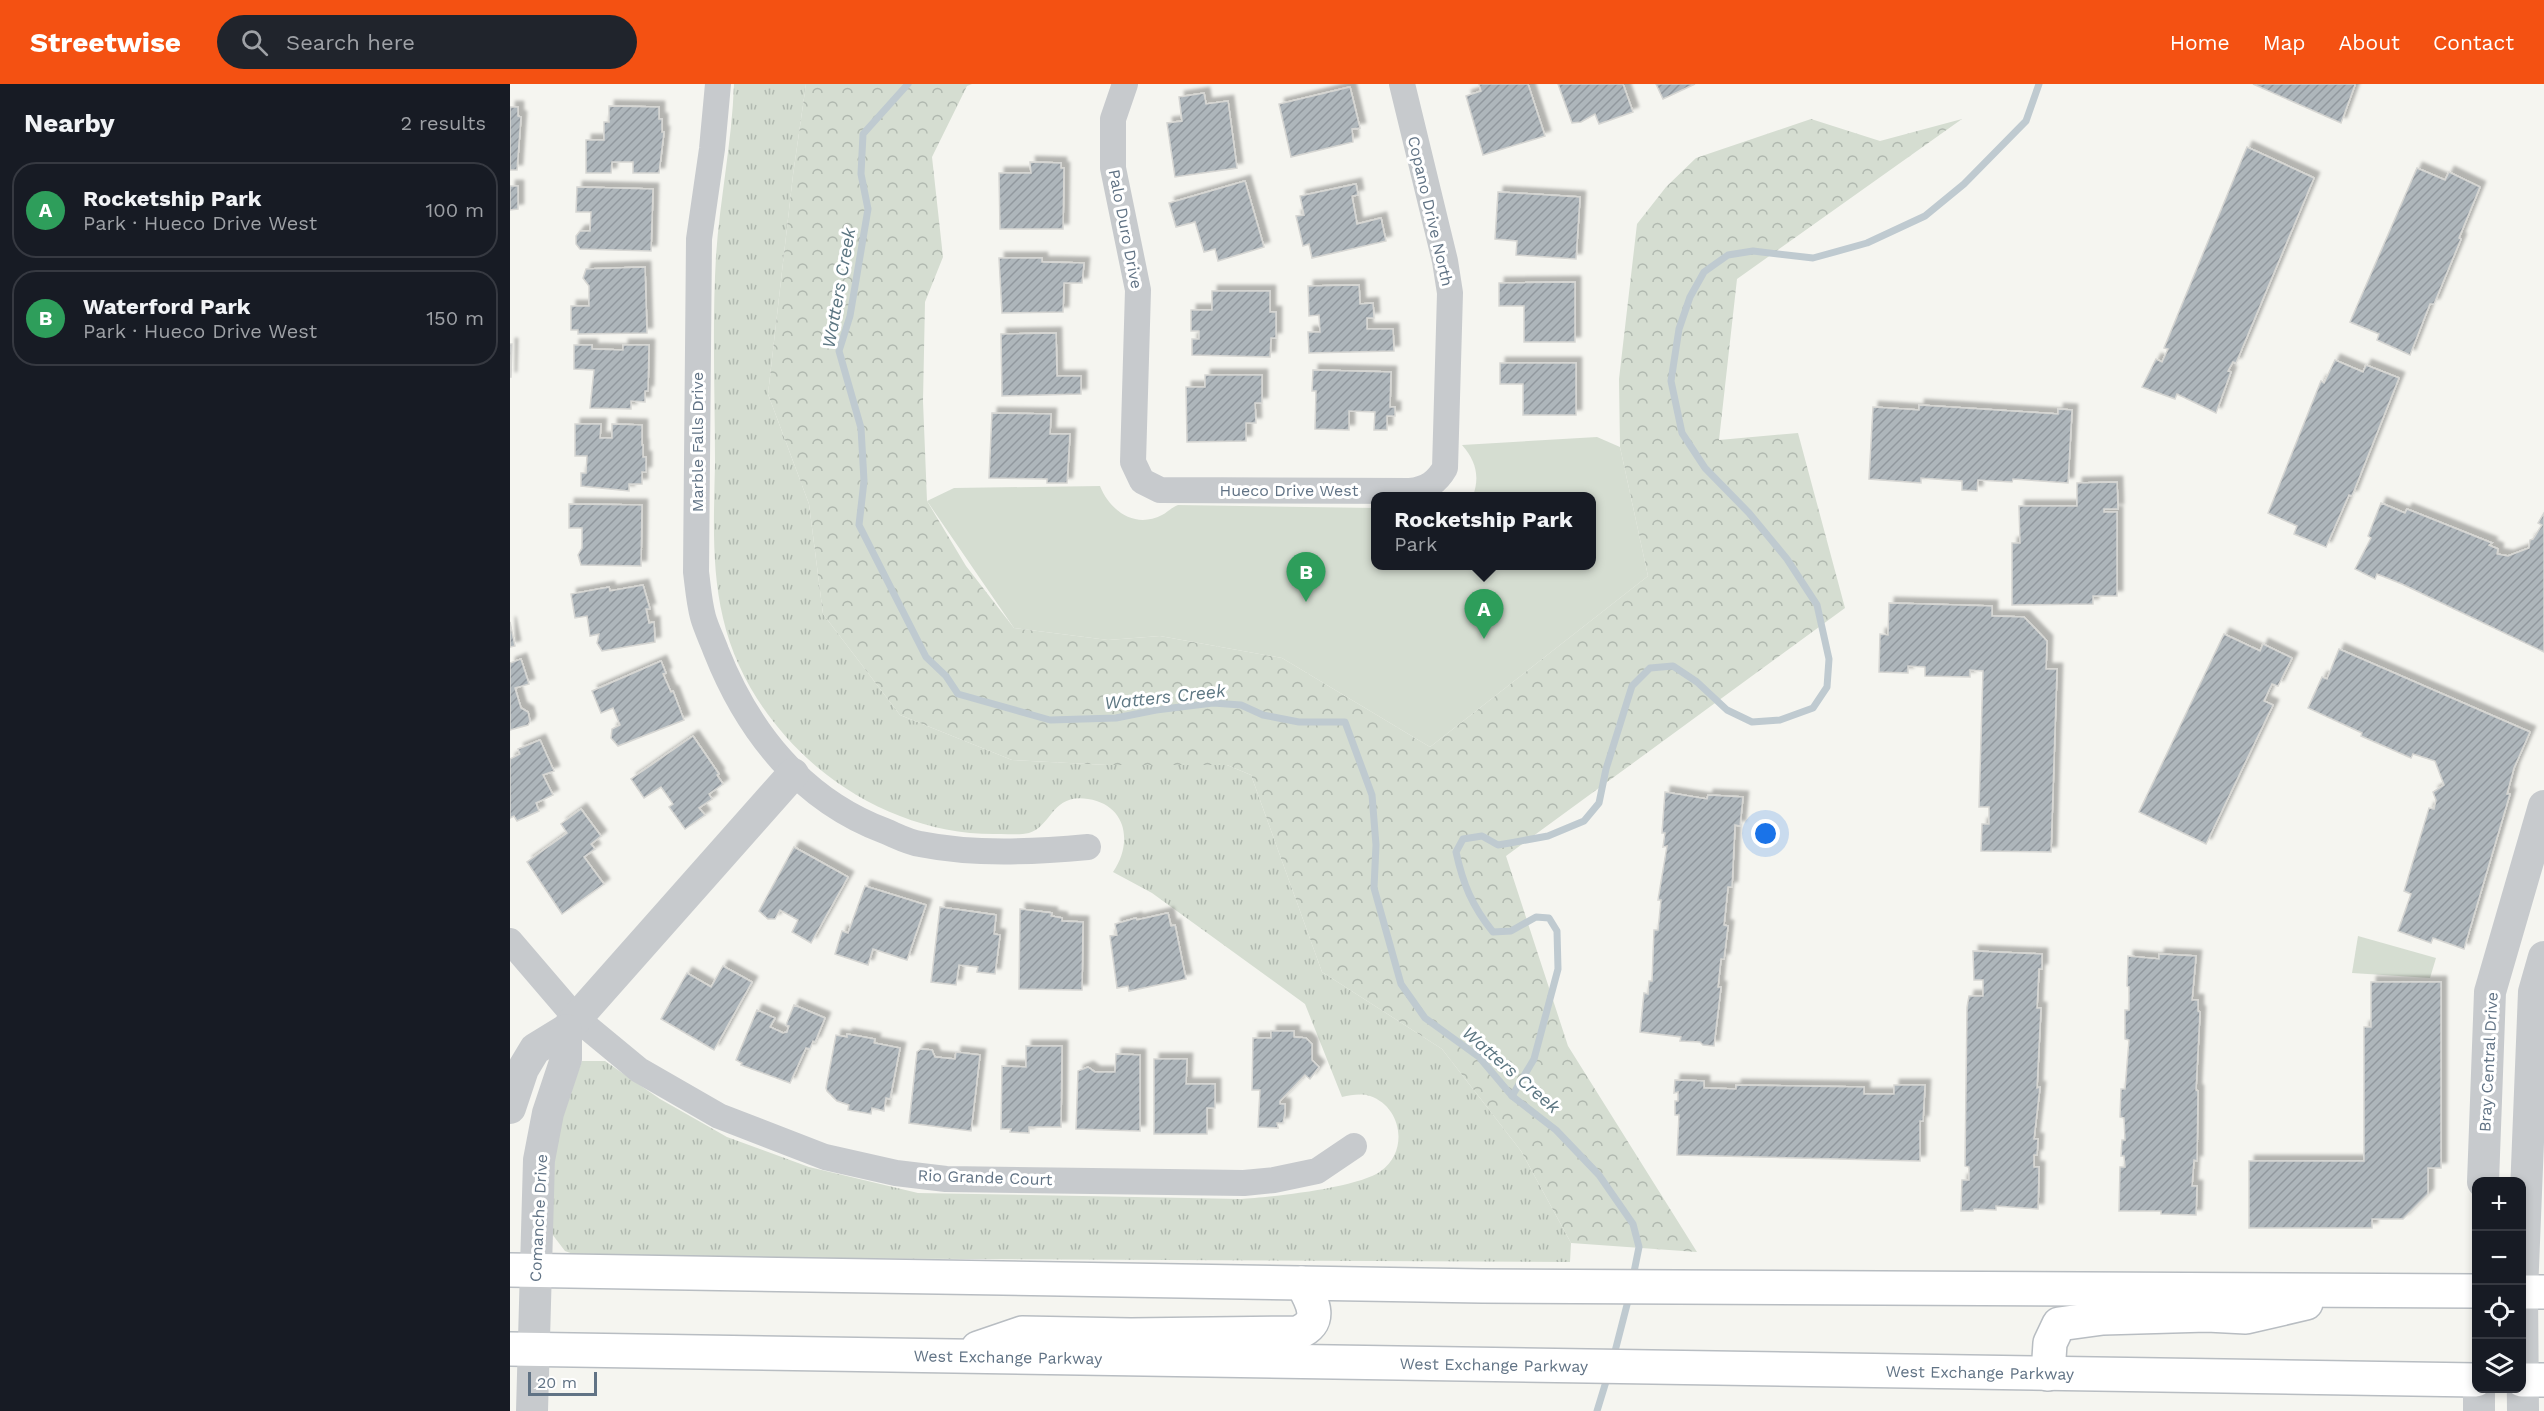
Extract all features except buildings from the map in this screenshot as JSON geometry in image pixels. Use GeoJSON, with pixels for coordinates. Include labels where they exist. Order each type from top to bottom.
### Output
{"type":"FeatureCollection","features":[{"type":"Feature","properties":{"kind":"main road"},"geometry":{"type":"LineString","coordinates":[[523,1270],[1482,1286],[2472,1291]]}},
{"type":"Feature","properties":{"kind":"main road"},"geometry":{"type":"LineString","coordinates":[[956,1356],[1022,1333],[1297,1334],[1309,1329],[1314,1319],[1311,1299],[1302,1283]]}},
{"type":"Feature","properties":{"kind":"main road"},"geometry":{"type":"LineString","coordinates":[[2048,1374],[2050,1343],[2059,1324],[2115,1318],[2206,1315],[2246,1317],[2348,1291]]}},
{"type":"Feature","properties":{"kind":"main road"},"geometry":{"type":"LineString","coordinates":[[2526,1292],[2544,1292]]}},
{"type":"Feature","properties":{"kind":"main road","name":"West Exchange Parkway"},"geometry":{"type":"LineString","coordinates":[[521,1349],[2472,1380]]}},
{"type":"Feature","properties":{"kind":"street","name":"Marble Falls Drive"},"geometry":{"type":"LineString","coordinates":[[717,84],[712,149],[699,239],[696,572],[703,618],[732,690],[748,719],[770,750],[793,774],[833,806],[871,826],[918,844],[967,850],[1032,852],[1088,848]]}},
{"type":"Feature","properties":{"kind":"street","name":"Palo Duro Drive"},"geometry":{"type":"LineString","coordinates":[[1125,84],[1113,119],[1113,168],[1138,290],[1133,462],[1142,481]]}},
{"type":"Feature","properties":{"kind":"street","name":"Copano Drive North"},"geometry":{"type":"LineString","coordinates":[[1402,84],[1445,261],[1450,293],[1446,456],[1445,468],[1438,481]]}},
{"type":"Feature","properties":{"kind":"street","name":"Hueco Drive West"},"geometry":{"type":"LineString","coordinates":[[1142,481],[1160,490],[1410,490],[1420,489],[1438,481]]}},
{"type":"Feature","properties":{"kind":"street"},"geometry":{"type":"LineString","coordinates":[[510,1108],[523,1069],[535,1049],[571,1024],[793,774]]}},
{"type":"Feature","properties":{"kind":"street","name":"Bray Central Drive"},"geometry":{"type":"LineString","coordinates":[[2483,1177],[2490,992],[2544,806]]}},
{"type":"Feature","properties":{"kind":"street","name":"Rio Grande Court"},"geometry":{"type":"LineString","coordinates":[[510,941],[571,1024],[639,1070],[719,1116],[773,1139],[825,1157],[896,1173],[946,1179],[1244,1183],[1275,1180],[1317,1171],[1354,1146]]}},
{"type":"Feature","properties":{"kind":"street"},"geometry":{"type":"LineString","coordinates":[[2522,1285],[2534,992],[2544,957]]}},
{"type":"Feature","properties":{"kind":"street","name":"Comanche Drive"},"geometry":{"type":"LineString","coordinates":[[532,1411],[521,1349],[523,1270],[548,1113],[566,1059],[571,1024]]}},
{"type":"Feature","properties":{"kind":"street"},"geometry":{"type":"LineString","coordinates":[[2525,1339],[2528,1388]]}},
{"type":"Feature","properties":{"kind":"street"},"geometry":{"type":"LineString","coordinates":[[2479,1393],[2479,1411]]}},
{"type":"Feature","properties":{"kind":"green space"},"geometry":{"type":"Polygon","coordinates":[[[734,84],[806,84],[793,175],[768,394],[809,504],[823,614],[900,715],[1012,760],[1107,765],[1227,765],[1251,775],[1322,972],[1442,1049],[1521,1151],[1571,1243],[1570,1262],[581,1257],[565,1251],[552,1234],[558,1124],[582,1061],[605,1061],[660,1099],[727,1137],[809,1167],[918,1193],[1241,1199],[1273,1196],[1335,1187],[1370,1177],[1390,1162],[1396,1152],[1398,1141],[1395,1119],[1381,1102],[1363,1095],[1342,1097],[1305,1004],[1152,893],[1113,872],[1123,849],[1124,838],[1123,827],[1111,809],[1101,803],[1076,798],[1060,805],[1037,829],[1023,834],[976,833],[927,825],[880,808],[837,782],[817,767],[785,736],[758,700],[737,660],[723,618],[714,540],[716,256],[734,84]]]}},
{"type":"Feature","properties":{"kind":"green space"},"geometry":{"type":"Polygon","coordinates":[[[806,84],[972,84],[967,86],[932,157],[943,257],[925,302],[923,401],[927,501],[966,566],[1014,628],[1108,640],[1160,636],[1282,658],[1430,747],[1648,576],[1620,447],[1619,379],[1637,224],[1666,187],[1696,158],[1811,119],[1880,141],[1962,119],[1737,279],[1719,440],[1798,433],[1845,608],[1506,856],[1568,1046],[1697,1252],[1571,1243],[1521,1151],[1442,1049],[1322,972],[1251,775],[1227,765],[1107,765],[1012,760],[900,715],[823,614],[809,504],[768,394],[793,175],[806,84]]]}},
{"type":"Feature","properties":{"kind":"green space"},"geometry":{"type":"Polygon","coordinates":[[[1597,437],[1620,447],[1648,576],[1430,747],[1282,658],[1160,636],[1108,640],[1014,628],[927,501],[954,488],[1100,486],[1104,495],[1117,510],[1133,519],[1142,520],[1162,515],[1178,505],[1371,508],[1371,570],[1596,570],[1596,492],[1474,492],[1475,469],[1471,457],[1462,445],[1597,437]]]}},
{"type":"Feature","properties":{"kind":"green space"},"geometry":{"type":"Polygon","coordinates":[[[2358,936],[2436,958],[2430,978],[2352,973],[2358,936]]]}},
{"type":"Feature","properties":{"kind":"waterway","name":"Watters Creek"},"geometry":{"type":"LineString","coordinates":[[908,84],[863,134],[861,174],[868,209],[850,316],[839,351],[861,428],[864,481],[859,525],[926,657],[946,676],[958,694],[1050,720],[1116,718],[1213,703],[1241,705],[1263,715],[1299,722],[1345,722],[1372,795],[1376,845],[1374,888],[1401,984],[1425,1018],[1479,1057],[1512,1096],[1556,1130],[1599,1175],[1633,1224],[1639,1247],[1633,1277]]}},
{"type":"Feature","properties":{"kind":"waterway"},"geometry":{"type":"LineString","coordinates":[[1512,1096],[1534,1059],[1558,969],[1557,931],[1549,918],[1536,917],[1511,931],[1493,932],[1474,904],[1462,874],[1456,852],[1463,839],[1482,836],[1498,845],[1548,836],[1584,821],[1599,803],[1606,769],[1632,686],[1650,668],[1673,666],[1697,682],[1727,710],[1752,722],[1780,720],[1813,708],[1827,687],[1829,659],[1817,605],[1787,559],[1749,513],[1705,468],[1682,433],[1671,381],[1679,329],[1690,297],[1704,272],[1728,255],[1753,251],[1813,258],[1867,243],[1925,216],[1964,184],[2026,121],[2039,84]]}},
{"type":"Feature","properties":{"kind":"waterway","name":"Watters Creek"},"geometry":{"type":"LineString","coordinates":[[1613,1359],[1629,1297]]}},
{"type":"Feature","properties":{"kind":"waterway","name":"Watters Creek"},"geometry":{"type":"LineString","coordinates":[[1597,1411],[1608,1375]]}},
{"type":"Feature","properties":{"kind":"place","name":"Waterford Park"},"geometry":{"type":"Point","coordinates":[1306,602]}},
{"type":"Feature","properties":{"kind":"place","name":"Rocketship Park"},"geometry":{"type":"Point","coordinates":[1484,639]}}]}
